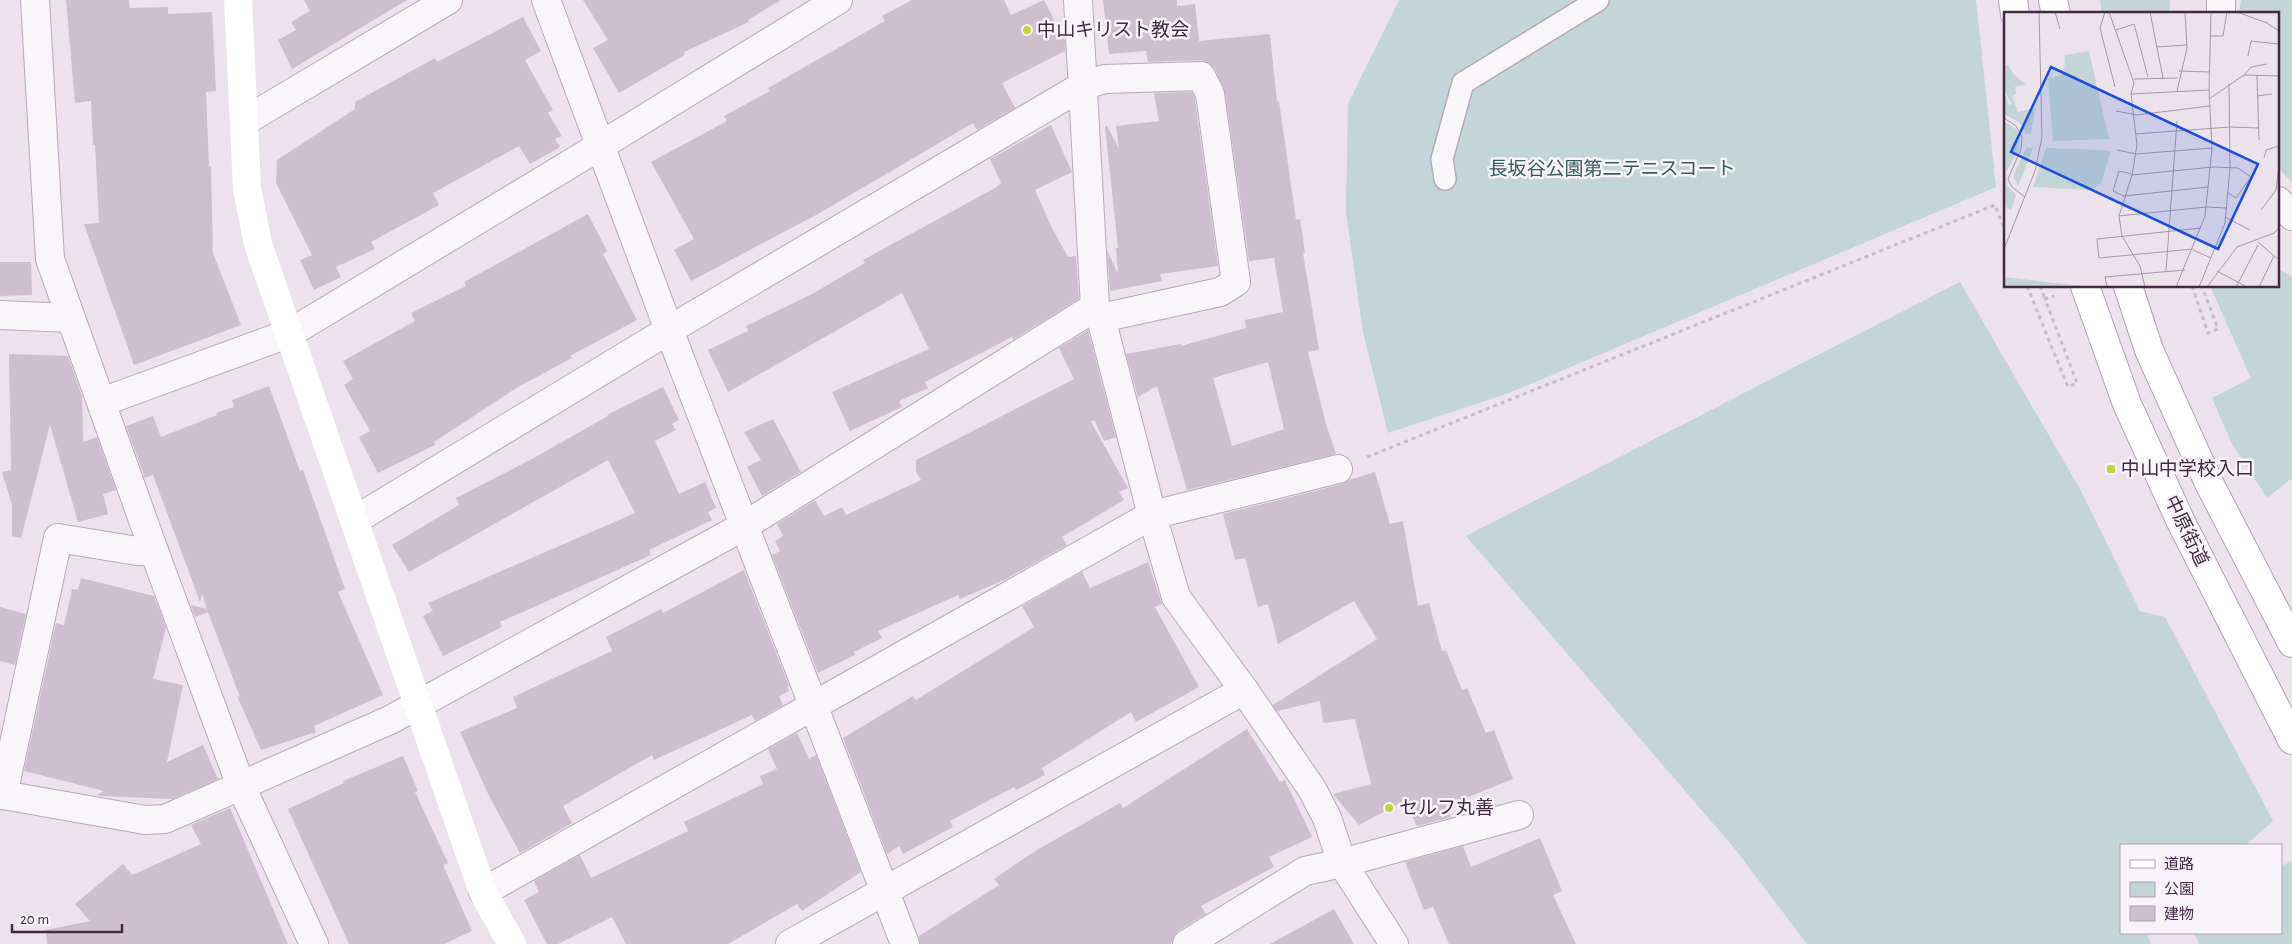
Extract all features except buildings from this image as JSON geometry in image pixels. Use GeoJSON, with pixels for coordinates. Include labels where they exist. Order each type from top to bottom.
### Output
{"type":"FeatureCollection","features":[{"type":"Feature","properties":{"kind":"street"},"geometry":{"type":"LineString","coordinates":[[35,0],[50,259],[154,551],[241,786],[314,944]]}},
{"type":"Feature","properties":{"kind":"street"},"geometry":{"type":"LineString","coordinates":[[238,0],[247,188],[258,244],[483,892],[512,944]]}},
{"type":"Feature","properties":{"kind":"street"},"geometry":{"type":"LineString","coordinates":[[245,121],[448,0]]}},
{"type":"Feature","properties":{"kind":"street"},"geometry":{"type":"LineString","coordinates":[[546,0],[669,330],[905,944]]}},
{"type":"Feature","properties":{"kind":"street"},"geometry":{"type":"LineString","coordinates":[[102,402],[290,333],[838,0]]}},
{"type":"Feature","properties":{"kind":"street"},"geometry":{"type":"LineString","coordinates":[[1078,0],[1098,312],[1152,515],[1176,597],[1244,690],[1312,789],[1326,818],[1342,863],[1394,944]]}},
{"type":"Feature","properties":{"kind":"street"},"geometry":{"type":"LineString","coordinates":[[154,551],[137,551],[58,538],[3,794],[145,820],[165,819],[390,720],[744,526],[1098,312],[1220,292],[1236,282],[1210,94],[1201,76],[1105,78],[1084,85],[669,330],[355,520]]}},
{"type":"Feature","properties":{"kind":"street"},"geometry":{"type":"LineString","coordinates":[[2280,203],[2292,216]]}},
{"type":"Feature","properties":{"kind":"street"},"geometry":{"type":"LineString","coordinates":[[2129,288],[2149,350],[2205,474],[2292,643]]}},
{"type":"Feature","properties":{"kind":"street","name":"中原街道"},"geometry":{"type":"LineString","coordinates":[[2074,290],[2181,522],[2292,740]]}},
{"type":"Feature","properties":{"kind":"street"},"geometry":{"type":"LineString","coordinates":[[0,315],[70,318]]}},
{"type":"Feature","properties":{"kind":"street"},"geometry":{"type":"LineString","coordinates":[[483,892],[1152,515],[1338,469]]}},
{"type":"Feature","properties":{"kind":"street"},"geometry":{"type":"LineString","coordinates":[[790,944],[1244,690]]}},
{"type":"Feature","properties":{"kind":"street"},"geometry":{"type":"LineString","coordinates":[[1187,944],[1305,870],[1342,863],[1519,815]]}},
{"type":"Feature","properties":{"kind":"lane"},"geometry":{"type":"LineString","coordinates":[[1445,179],[1442,159],[1463,83],[1598,0]]}},
{"type":"Feature","properties":{"kind":"path"},"geometry":{"type":"LineString","coordinates":[[1338,469],[1995,204],[2004,228]]}},
{"type":"Feature","properties":{"kind":"path"},"geometry":{"type":"LineString","coordinates":[[2028,288],[2068,387],[2077,383],[2041,288]]}},
{"type":"Feature","properties":{"kind":"path"},"geometry":{"type":"LineString","coordinates":[[2193,288],[2208,333],[2218,329],[2203,288]]}},
{"type":"Feature","properties":{"kind":"path"},"geometry":{"type":"LineString","coordinates":[[2045,299],[2074,290]]}},
{"type":"Feature","properties":{"kind":"green space","name":"長坂谷公園第二テニスコート"},"geometry":{"type":"Polygon","coordinates":[[[1399,0],[1976,0],[1996,187],[1509,393],[1388,433],[1363,332],[1346,212],[1348,104],[1399,0]]]}},
{"type":"Feature","properties":{"kind":"green space"},"geometry":{"type":"Polygon","coordinates":[[[2100,0],[2170,0],[2169,12],[2102,12],[2100,0]]]}},
{"type":"Feature","properties":{"kind":"green space"},"geometry":{"type":"Polygon","coordinates":[[[2241,0],[2292,0],[2292,182],[2280,170],[2280,12],[2239,12],[2241,0]]]}},
{"type":"Feature","properties":{"kind":"green space"},"geometry":{"type":"Polygon","coordinates":[[[2280,270],[2292,277],[2292,478],[2267,498],[2231,442],[2212,398],[2251,378],[2211,288],[2280,288],[2280,270]]]}},
{"type":"Feature","properties":{"kind":"green space"},"geometry":{"type":"Polygon","coordinates":[[[1960,282],[2081,491],[2140,611],[2165,617],[2273,821],[2247,844],[2120,844],[2120,934],[2147,934],[2151,944],[1807,944],[1735,849],[1466,536],[1960,282]]]}},
{"type":"Feature","properties":{"kind":"green space"},"geometry":{"type":"Polygon","coordinates":[[[2292,861],[2292,944],[2199,944],[2194,934],[2282,934],[2282,866],[2292,861]]]}},
{"type":"Feature","properties":{"kind":"place","name":"中山キリスト教会"},"geometry":{"type":"Point","coordinates":[1027,30]}},
{"type":"Feature","properties":{"kind":"place","name":"中山中学校入口"},"geometry":{"type":"Point","coordinates":[2111,469]}},
{"type":"Feature","properties":{"kind":"place","name":"セルフ丸善"},"geometry":{"type":"Point","coordinates":[1389,808]}}]}
